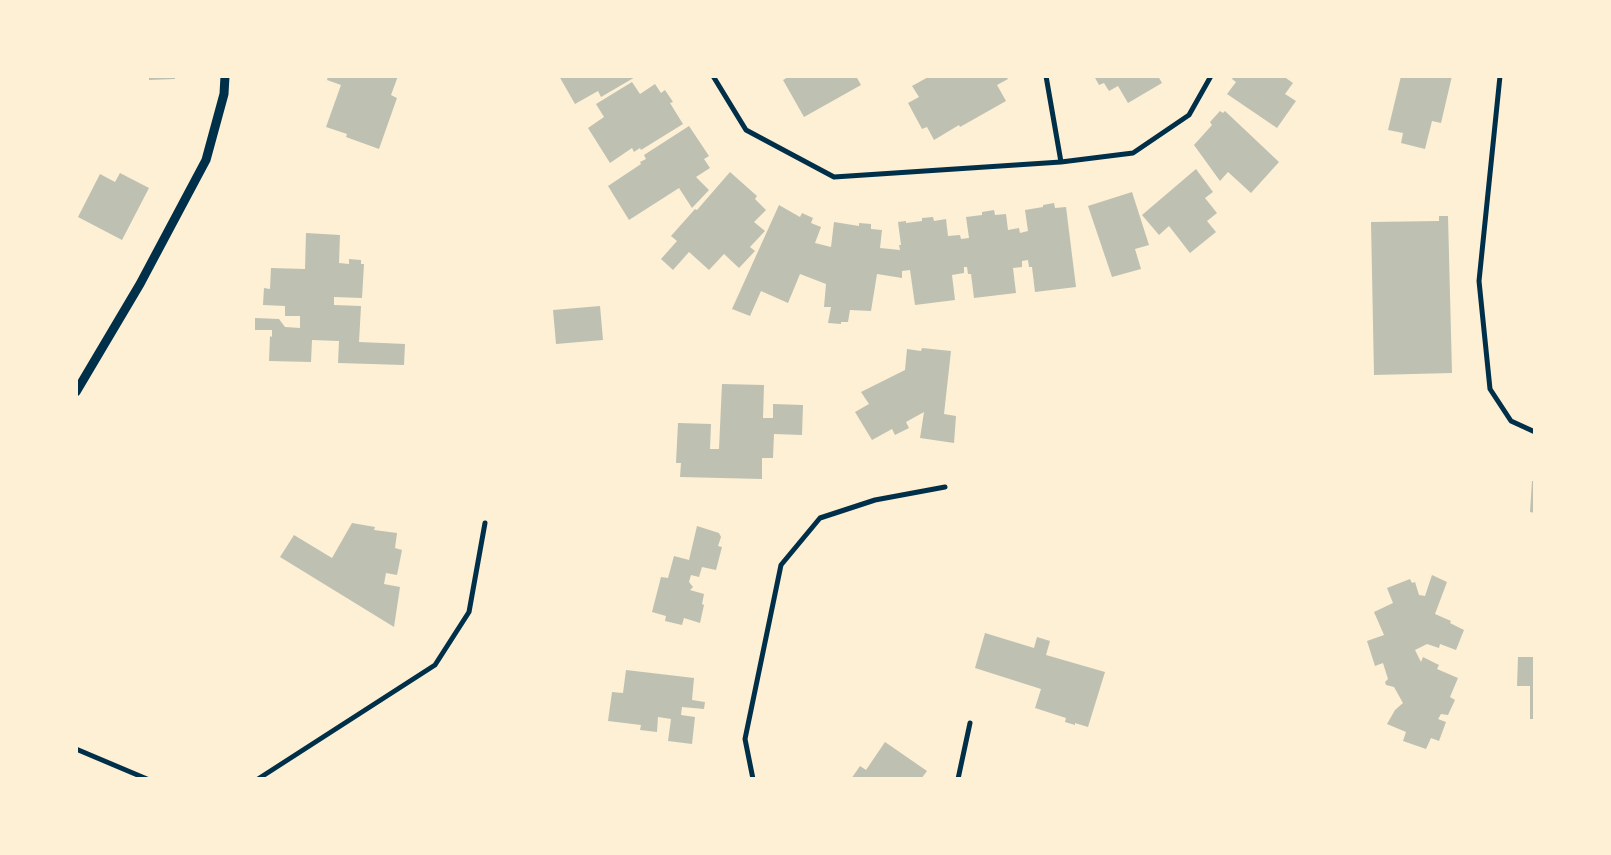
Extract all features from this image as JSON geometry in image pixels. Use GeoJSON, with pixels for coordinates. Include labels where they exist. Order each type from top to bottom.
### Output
{"type":"FeatureCollection","features":[{"type":"Feature","properties":{"kind":"street"},"geometry":{"type":"LineString","coordinates":[[76,392],[140,284],[206,160],[224,94],[225,76]]}},
{"type":"Feature","properties":{"kind":"street"},"geometry":{"type":"LineString","coordinates":[[713,76],[746,130],[834,177],[1061,162],[1133,153],[1189,115],[1211,76]]}},
{"type":"Feature","properties":{"kind":"street"},"geometry":{"type":"LineString","coordinates":[[1046,76],[1061,162]]}},
{"type":"Feature","properties":{"kind":"street"},"geometry":{"type":"LineString","coordinates":[[1500,76],[1478,281],[1490,389],[1511,421],[1535,432]]}},
{"type":"Feature","properties":{"kind":"street"},"geometry":{"type":"LineString","coordinates":[[753,779],[745,739],[781,565],[820,518],[875,500],[945,487]]}},
{"type":"Feature","properties":{"kind":"street"},"geometry":{"type":"LineString","coordinates":[[258,779],[435,665],[469,612],[485,522]]}},
{"type":"Feature","properties":{"kind":"street"},"geometry":{"type":"LineString","coordinates":[[958,779],[970,723]]}},
{"type":"Feature","properties":{"kind":"street"},"geometry":{"type":"LineString","coordinates":[[76,749],[147,779]]}},
{"type":"Feature","properties":{"kind":"building"},"geometry":{"type":"Polygon","coordinates":[[[149,76],[175,76],[175,79],[149,80],[149,76]]]}},
{"type":"Feature","properties":{"kind":"building"},"geometry":{"type":"Polygon","coordinates":[[[328,76],[398,76],[391,95],[397,98],[379,149],[346,137],[347,134],[326,127],[341,85],[327,80],[328,76]]]}},
{"type":"Feature","properties":{"kind":"building"},"geometry":{"type":"Polygon","coordinates":[[[559,76],[637,76],[601,97],[598,91],[575,104],[559,76]]]}},
{"type":"Feature","properties":{"kind":"building"},"geometry":{"type":"Polygon","coordinates":[[[790,76],[856,76],[861,85],[804,117],[783,80],[790,76]]]}},
{"type":"Feature","properties":{"kind":"building"},"geometry":{"type":"Polygon","coordinates":[[[930,76],[1006,76],[1008,79],[997,85],[1006,101],[934,140],[927,127],[922,129],[908,103],[919,97],[912,86],[930,76]]]}},
{"type":"Feature","properties":{"kind":"building"},"geometry":{"type":"Polygon","coordinates":[[[1094,76],[1158,76],[1162,83],[1128,103],[1118,86],[1109,91],[1104,83],[1099,85],[1094,76]]]}},
{"type":"Feature","properties":{"kind":"building"},"geometry":{"type":"Polygon","coordinates":[[[1234,76],[1283,76],[1293,83],[1285,94],[1296,101],[1277,128],[1227,94],[1236,82],[1232,79],[1234,76]]]}},
{"type":"Feature","properties":{"kind":"building"},"geometry":{"type":"Polygon","coordinates":[[[1401,76],[1452,76],[1441,123],[1432,121],[1425,149],[1401,143],[1403,133],[1388,130],[1401,76]]]}},
{"type":"Feature","properties":{"kind":"building"},"geometry":{"type":"Polygon","coordinates":[[[632,82],[640,94],[655,84],[661,93],[665,90],[673,102],[670,103],[683,124],[641,150],[640,148],[634,152],[632,148],[610,163],[588,128],[604,117],[596,104],[632,82]]]}},
{"type":"Feature","properties":{"kind":"building"},"geometry":{"type":"Polygon","coordinates":[[[1220,111],[1223,113],[1225,111],[1279,162],[1251,193],[1228,172],[1220,181],[1194,145],[1212,125],[1210,122],[1220,111]]]}},
{"type":"Feature","properties":{"kind":"building"},"geometry":{"type":"Polygon","coordinates":[[[689,126],[709,156],[704,159],[710,168],[696,177],[709,190],[692,208],[679,188],[629,220],[608,186],[641,164],[640,162],[646,159],[644,155],[689,126]]]}},
{"type":"Feature","properties":{"kind":"building"},"geometry":{"type":"Polygon","coordinates":[[[1196,169],[1213,192],[1205,198],[1217,213],[1207,221],[1216,232],[1190,253],[1169,226],[1159,235],[1142,215],[1196,169]]]}},
{"type":"Feature","properties":{"kind":"building"},"geometry":{"type":"Polygon","coordinates":[[[730,172],[757,196],[755,199],[766,210],[754,222],[765,231],[750,247],[755,251],[739,268],[724,254],[709,270],[689,252],[673,270],[661,259],[677,241],[671,236],[730,172]]]}},
{"type":"Feature","properties":{"kind":"building"},"geometry":{"type":"Polygon","coordinates":[[[120,173],[149,188],[122,240],[78,217],[100,174],[115,182],[120,173]]]}},
{"type":"Feature","properties":{"kind":"building"},"geometry":{"type":"Polygon","coordinates":[[[1132,192],[1149,245],[1135,249],[1141,269],[1112,277],[1088,206],[1132,192]]]}},
{"type":"Feature","properties":{"kind":"building"},"geometry":{"type":"Polygon","coordinates":[[[1054,203],[1055,208],[1066,207],[1076,287],[1035,292],[1032,267],[1029,267],[1028,260],[1022,261],[1022,267],[1013,268],[1016,293],[974,298],[971,274],[968,274],[967,267],[964,267],[964,273],[952,275],[955,300],[915,305],[910,270],[902,271],[902,278],[877,274],[871,311],[850,310],[848,322],[841,322],[841,324],[828,323],[831,307],[824,307],[826,284],[800,274],[788,303],[761,291],[750,316],[732,309],[779,205],[800,217],[802,213],[813,218],[811,223],[821,227],[815,243],[831,247],[834,222],[859,226],[859,223],[871,224],[871,229],[882,230],[880,248],[900,250],[898,222],[922,221],[922,218],[933,217],[934,221],[946,219],[948,236],[960,235],[961,239],[969,238],[966,217],[982,215],[982,212],[994,210],[995,215],[1006,214],[1008,230],[1019,228],[1020,233],[1028,231],[1025,210],[1054,203]]]}},
{"type":"Feature","properties":{"kind":"building"},"geometry":{"type":"Polygon","coordinates":[[[1439,216],[1448,216],[1452,373],[1374,375],[1371,222],[1439,221],[1439,216]]]}},
{"type":"Feature","properties":{"kind":"building"},"geometry":{"type":"Polygon","coordinates":[[[306,233],[340,235],[339,263],[349,264],[349,259],[361,260],[361,264],[364,264],[362,298],[334,297],[334,305],[361,306],[359,342],[405,344],[404,365],[338,363],[339,341],[312,340],[311,362],[269,361],[272,330],[255,330],[255,318],[279,319],[285,327],[300,328],[300,316],[285,316],[285,306],[263,305],[264,288],[270,289],[271,268],[305,269],[306,233]]]}},
{"type":"Feature","properties":{"kind":"building"},"geometry":{"type":"Polygon","coordinates":[[[600,306],[603,340],[556,344],[553,310],[600,306]]]}},
{"type":"Feature","properties":{"kind":"building"},"geometry":{"type":"Polygon","coordinates":[[[922,348],[951,351],[944,414],[956,416],[954,443],[920,438],[924,412],[906,422],[909,428],[895,435],[892,429],[872,440],[855,412],[869,404],[861,392],[905,370],[907,349],[921,351],[922,348]]]}},
{"type":"Feature","properties":{"kind":"building"},"geometry":{"type":"Polygon","coordinates":[[[722,384],[764,385],[763,418],[773,418],[773,404],[803,405],[802,435],[774,434],[773,458],[762,458],[762,479],[680,477],[681,463],[676,463],[678,423],[711,424],[710,449],[719,449],[722,384]]]}},
{"type":"Feature","properties":{"kind":"building"},"geometry":{"type":"Polygon","coordinates":[[[1532,481],[1535,481],[1535,513],[1530,512],[1532,481]]]}},
{"type":"Feature","properties":{"kind":"building"},"geometry":{"type":"Polygon","coordinates":[[[352,523],[375,527],[374,530],[397,533],[395,548],[402,550],[397,575],[386,573],[384,584],[400,587],[394,627],[280,557],[294,535],[332,558],[352,523]]]}},
{"type":"Feature","properties":{"kind":"building"},"geometry":{"type":"Polygon","coordinates":[[[697,526],[719,533],[721,537],[718,546],[722,547],[716,570],[702,567],[699,577],[691,575],[689,582],[693,587],[690,590],[704,594],[702,604],[704,605],[700,623],[684,618],[682,625],[665,621],[666,616],[652,612],[661,577],[668,578],[674,556],[689,560],[697,526]]]}},
{"type":"Feature","properties":{"kind":"building"},"geometry":{"type":"Polygon","coordinates":[[[1432,575],[1447,582],[1435,614],[1451,621],[1450,623],[1464,630],[1456,650],[1440,644],[1439,648],[1427,644],[1415,650],[1421,662],[1423,657],[1439,665],[1437,669],[1458,678],[1450,697],[1455,700],[1448,715],[1441,714],[1438,719],[1446,722],[1439,741],[1431,738],[1426,749],[1403,741],[1406,732],[1387,724],[1395,710],[1403,703],[1394,687],[1386,685],[1385,682],[1388,679],[1383,663],[1375,666],[1367,641],[1384,635],[1374,612],[1393,603],[1387,588],[1410,579],[1412,583],[1415,582],[1419,595],[1425,596],[1432,575]]]}},
{"type":"Feature","properties":{"kind":"building"},"geometry":{"type":"Polygon","coordinates":[[[985,633],[1034,648],[1037,637],[1050,641],[1046,655],[1105,672],[1088,727],[1065,722],[1066,718],[1035,708],[1041,689],[975,668],[985,633]]]}},
{"type":"Feature","properties":{"kind":"building"},"geometry":{"type":"Polygon","coordinates":[[[1518,657],[1535,657],[1535,719],[1530,719],[1530,686],[1517,686],[1518,657]]]}},
{"type":"Feature","properties":{"kind":"building"},"geometry":{"type":"Polygon","coordinates":[[[626,670],[694,678],[692,700],[705,702],[704,709],[682,707],[681,715],[695,717],[692,744],[668,741],[671,719],[658,717],[657,732],[640,730],[641,725],[608,721],[612,692],[623,693],[626,670]]]}},
{"type":"Feature","properties":{"kind":"building"},"geometry":{"type":"Polygon","coordinates":[[[885,742],[927,771],[921,779],[851,779],[860,766],[866,770],[885,742]]]}}]}
